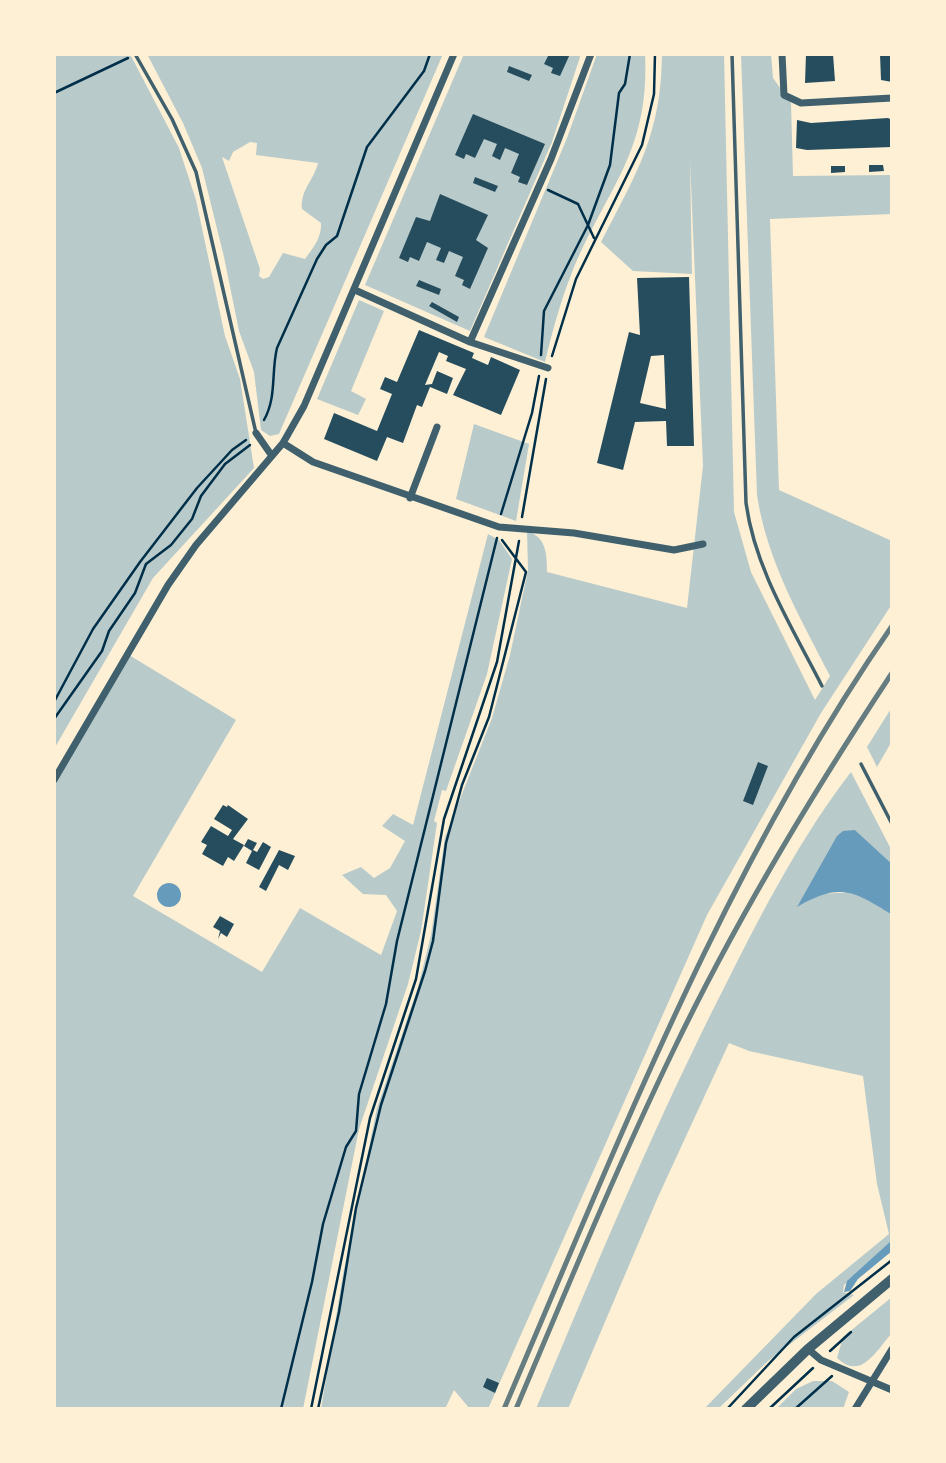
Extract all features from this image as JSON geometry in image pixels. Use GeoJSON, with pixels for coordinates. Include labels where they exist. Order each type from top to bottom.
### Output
{"type":"FeatureCollection","features":[{"type":"Feature","properties":{"kind":"street"},"geometry":{"type":"LineString","coordinates":[[54,780],[168,585],[196,545],[283,443],[304,406],[454,54]]}},
{"type":"Feature","properties":{"kind":"street"},"geometry":{"type":"LineString","coordinates":[[470,342],[539,186],[591,54]]}},
{"type":"Feature","properties":{"kind":"street"},"geometry":{"type":"LineString","coordinates":[[782,54],[784,95],[801,103],[892,97]]}},
{"type":"Feature","properties":{"kind":"street"},"geometry":{"type":"LineString","coordinates":[[355,290],[470,342],[544,366]]}},
{"type":"Feature","properties":{"kind":"street"},"geometry":{"type":"LineString","coordinates":[[411,498],[438,426]]}},
{"type":"Feature","properties":{"kind":"street"},"geometry":{"type":"LineString","coordinates":[[258,435],[272,456]]}},
{"type":"Feature","properties":{"kind":"street"},"geometry":{"type":"LineString","coordinates":[[283,443],[313,462],[499,527],[520,531],[574,533],[674,550],[704,544]]}},
{"type":"Feature","properties":{"kind":"street"},"geometry":{"type":"LineString","coordinates":[[746,1409],[808,1349],[892,1279]]}},
{"type":"Feature","properties":{"kind":"street"},"geometry":{"type":"LineString","coordinates":[[808,1349],[821,1360],[892,1390]]}},
{"type":"Feature","properties":{"kind":"street"},"geometry":{"type":"LineString","coordinates":[[855,1409],[870,1380],[892,1349]]}},
{"type":"Feature","properties":{"kind":"lane"},"geometry":{"type":"LineString","coordinates":[[135,54],[172,119],[196,172],[258,435]]}},
{"type":"Feature","properties":{"kind":"lane"},"geometry":{"type":"LineString","coordinates":[[732,54],[746,503],[751,532],[765,574],[822,686]]}},
{"type":"Feature","properties":{"kind":"lane"},"geometry":{"type":"LineString","coordinates":[[861,764],[892,824]]}},
{"type":"Feature","properties":{"kind":"path"},"geometry":{"type":"LineString","coordinates":[[54,93],[135,54]]}},
{"type":"Feature","properties":{"kind":"path"},"geometry":{"type":"LineString","coordinates":[[54,719],[102,651],[109,631],[135,593],[146,564],[171,545],[185,527],[201,496],[225,464],[258,435],[267,417],[274,392],[274,360],[277,348],[317,259],[326,245],[337,236],[367,147],[424,71],[430,54]]}},
{"type":"Feature","properties":{"kind":"path"},"geometry":{"type":"LineString","coordinates":[[311,1409],[370,1118],[416,979],[444,818],[497,662],[517,560],[544,366],[544,311],[588,225],[610,165],[619,93],[625,84],[630,54]]}},
{"type":"Feature","properties":{"kind":"path"},"geometry":{"type":"LineString","coordinates":[[499,527],[503,502],[544,366],[576,279],[594,237],[642,145],[654,94],[655,54]]}},
{"type":"Feature","properties":{"kind":"path"},"geometry":{"type":"LineString","coordinates":[[539,186],[578,204],[594,237]]}},
{"type":"Feature","properties":{"kind":"path"},"geometry":{"type":"LineString","coordinates":[[54,702],[93,629],[172,519],[232,450],[258,435]]}},
{"type":"Feature","properties":{"kind":"path"},"geometry":{"type":"LineString","coordinates":[[281,1409],[312,1282],[323,1224],[346,1147],[356,1131],[362,1082],[382,1023],[397,941],[498,535],[526,572],[489,717],[462,785],[446,844],[433,941],[425,971],[381,1105],[356,1208],[339,1312],[318,1409]]}},
{"type":"Feature","properties":{"kind":"path"},"geometry":{"type":"LineString","coordinates":[[727,1409],[794,1337],[892,1260]]}},
{"type":"Feature","properties":{"kind":"path"},"geometry":{"type":"LineString","coordinates":[[795,1409],[841,1368]]}},
{"type":"Feature","properties":{"kind":"shaded area"},"geometry":{"type":"Polygon","coordinates":[[[54,54],[130,54],[179,148],[196,200],[225,336],[240,379],[254,468],[153,578],[54,749],[54,54]]]}},
{"type":"Feature","properties":{"kind":"shaded area"},"geometry":{"type":"Polygon","coordinates":[[[147,54],[443,54],[279,434],[270,436],[261,430],[254,372],[239,331],[202,168],[183,123],[147,54]],[[250,142],[233,152],[229,161],[222,157],[260,269],[259,276],[263,279],[269,277],[283,253],[305,259],[318,238],[321,223],[302,209],[303,196],[318,163],[256,155],[257,143],[250,142]]]}},
{"type":"Feature","properties":{"kind":"shaded area"},"geometry":{"type":"Polygon","coordinates":[[[464,54],[581,54],[552,142],[470,331],[365,285],[464,54]]]}},
{"type":"Feature","properties":{"kind":"shaded area"},"geometry":{"type":"Polygon","coordinates":[[[597,54],[645,54],[645,89],[640,119],[623,170],[571,275],[545,362],[484,337],[567,138],[597,54]]]}},
{"type":"Feature","properties":{"kind":"shaded area"},"geometry":{"type":"Polygon","coordinates":[[[662,54],[724,54],[734,512],[751,572],[815,700],[830,676],[777,566],[768,543],[757,495],[741,54],[771,54],[773,78],[791,103],[793,176],[892,175],[892,214],[770,219],[779,490],[892,541],[892,604],[821,713],[707,915],[488,1409],[470,1409],[454,1390],[445,1409],[321,1409],[343,1274],[377,1108],[418,987],[431,935],[445,837],[492,718],[510,655],[528,570],[527,531],[542,542],[546,552],[547,572],[687,608],[703,466],[690,160],[692,274],[633,271],[601,242],[636,173],[652,131],[661,82],[662,54]]]}},
{"type":"Feature","properties":{"kind":"shaded area"},"geometry":{"type":"Polygon","coordinates":[[[359,300],[384,311],[351,391],[366,399],[358,415],[317,399],[359,300]]]}},
{"type":"Feature","properties":{"kind":"shaded area"},"geometry":{"type":"Polygon","coordinates":[[[474,424],[529,444],[516,521],[456,499],[474,424]]]}},
{"type":"Feature","properties":{"kind":"shaded area"},"geometry":{"type":"Polygon","coordinates":[[[488,534],[499,540],[512,559],[487,674],[446,791],[442,790],[434,821],[437,823],[421,931],[408,984],[359,1129],[303,1409],[54,1409],[54,785],[129,655],[236,720],[133,896],[262,972],[300,908],[381,955],[397,911],[386,895],[363,894],[342,875],[361,867],[374,878],[390,868],[405,841],[382,826],[393,814],[413,825],[488,534]]]}},
{"type":"Feature","properties":{"kind":"shaded area"},"geometry":{"type":"Polygon","coordinates":[[[892,707],[892,741],[877,767],[867,747],[892,707]]]}},
{"type":"Feature","properties":{"kind":"shaded area"},"geometry":{"type":"Polygon","coordinates":[[[851,772],[892,851],[892,864],[855,830],[798,905],[819,894],[856,892],[892,915],[892,1240],[844,1285],[843,1292],[854,1295],[768,1361],[718,1409],[704,1409],[816,1294],[889,1234],[877,1184],[863,1076],[749,1051],[729,1043],[658,1197],[568,1409],[536,1409],[627,1194],[701,1034],[784,874],[851,772]]]}},
{"type":"Feature","properties":{"kind":"shaded area"},"geometry":{"type":"Polygon","coordinates":[[[892,1297],[892,1333],[874,1355],[861,1365],[853,1366],[837,1358],[843,1337],[892,1297]]]}},
{"type":"Feature","properties":{"kind":"shaded area"},"geometry":{"type":"Polygon","coordinates":[[[813,1381],[832,1381],[849,1392],[843,1409],[776,1409],[796,1389],[813,1381]]]}},
{"type":"Feature","properties":{"kind":"water"},"geometry":{"type":"Polygon","coordinates":[[[855,830],[892,864],[892,915],[857,895],[836,892],[797,907],[837,836],[843,831],[855,830]]]}},
{"type":"Feature","properties":{"kind":"water"},"geometry":{"type":"Polygon","coordinates":[[[169,883],[180,890],[181,895],[174,906],[169,907],[158,900],[157,895],[164,884],[169,883]]]}},
{"type":"Feature","properties":{"kind":"water"},"geometry":{"type":"Polygon","coordinates":[[[892,1240],[892,1251],[858,1279],[850,1291],[844,1292],[847,1281],[892,1240]]]}},
{"type":"Feature","properties":{"kind":"building"},"geometry":{"type":"Polygon","coordinates":[[[549,54],[570,54],[560,76],[551,73],[553,68],[544,64],[549,54]]]}},
{"type":"Feature","properties":{"kind":"building"},"geometry":{"type":"Polygon","coordinates":[[[806,54],[833,54],[835,81],[805,83],[806,54]]]}},
{"type":"Feature","properties":{"kind":"building"},"geometry":{"type":"Polygon","coordinates":[[[880,54],[892,54],[892,82],[881,80],[880,54]]]}},
{"type":"Feature","properties":{"kind":"building"},"geometry":{"type":"Polygon","coordinates":[[[509,66],[532,75],[529,81],[507,72],[509,66]]]}},
{"type":"Feature","properties":{"kind":"building"},"geometry":{"type":"Polygon","coordinates":[[[473,114],[545,144],[527,185],[518,182],[520,177],[511,173],[519,154],[505,148],[500,160],[492,156],[497,144],[484,139],[475,158],[466,154],[464,159],[455,155],[473,114]]]}},
{"type":"Feature","properties":{"kind":"building"},"geometry":{"type":"Polygon","coordinates":[[[888,118],[892,120],[892,147],[807,150],[796,148],[797,120],[811,123],[888,118]]]}},
{"type":"Feature","properties":{"kind":"building"},"geometry":{"type":"Polygon","coordinates":[[[869,165],[883,165],[884,171],[869,172],[869,165]]]}},
{"type":"Feature","properties":{"kind":"building"},"geometry":{"type":"Polygon","coordinates":[[[831,166],[845,166],[845,172],[831,173],[831,166]]]}},
{"type":"Feature","properties":{"kind":"building"},"geometry":{"type":"Polygon","coordinates":[[[475,177],[498,186],[495,192],[473,183],[475,177]]]}},
{"type":"Feature","properties":{"kind":"building"},"geometry":{"type":"Polygon","coordinates":[[[440,194],[488,215],[476,240],[488,248],[470,289],[462,285],[464,280],[455,276],[463,257],[449,251],[444,263],[436,260],[441,248],[427,242],[419,261],[410,257],[408,262],[399,258],[416,217],[430,221],[440,194]]]}},
{"type":"Feature","properties":{"kind":"building"},"geometry":{"type":"Polygon","coordinates":[[[689,277],[694,446],[667,446],[666,421],[635,422],[623,470],[597,463],[629,332],[640,335],[637,278],[689,277]],[[664,355],[651,356],[640,403],[666,409],[664,355]]]}},
{"type":"Feature","properties":{"kind":"building"},"geometry":{"type":"Polygon","coordinates":[[[419,280],[441,289],[439,295],[416,286],[419,280]]]}},
{"type":"Feature","properties":{"kind":"building"},"geometry":{"type":"Polygon","coordinates":[[[432,302],[459,317],[457,322],[429,306],[432,302]]]}},
{"type":"Feature","properties":{"kind":"building"},"geometry":{"type":"Polygon","coordinates":[[[419,330],[474,353],[472,358],[488,365],[491,357],[520,370],[501,415],[453,395],[466,369],[446,361],[448,356],[439,352],[425,385],[432,384],[437,371],[453,378],[447,394],[430,387],[422,407],[417,405],[403,443],[387,437],[377,461],[324,439],[334,413],[377,431],[392,394],[380,389],[385,377],[397,382],[419,330]]]}},
{"type":"Feature","properties":{"kind":"building"},"geometry":{"type":"Polygon","coordinates":[[[758,762],[768,766],[753,805],[743,801],[758,762]]]}},
{"type":"Feature","properties":{"kind":"building"},"geometry":{"type":"Polygon","coordinates":[[[223,805],[228,805],[248,819],[233,839],[244,845],[234,861],[228,857],[223,866],[202,854],[207,845],[201,842],[211,826],[228,836],[232,830],[214,819],[223,805]]]}},
{"type":"Feature","properties":{"kind":"building"},"geometry":{"type":"Polygon","coordinates":[[[248,839],[257,843],[253,850],[257,852],[263,842],[271,847],[259,870],[246,863],[252,851],[244,846],[248,839]]]}},
{"type":"Feature","properties":{"kind":"building"},"geometry":{"type":"Polygon","coordinates":[[[279,850],[295,856],[288,870],[279,865],[266,891],[259,887],[279,850]]]}},
{"type":"Feature","properties":{"kind":"building"},"geometry":{"type":"Polygon","coordinates":[[[220,916],[234,924],[227,937],[221,933],[218,939],[220,931],[213,927],[220,916]]]}},
{"type":"Feature","properties":{"kind":"building"},"geometry":{"type":"Polygon","coordinates":[[[487,1378],[499,1383],[495,1393],[483,1387],[487,1378]]]}},
{"type":"Feature","properties":{"kind":"railway"},"geometry":{"type":"LineString","coordinates":[[504,1409],[633,1107],[726,909],[777,812],[832,718],[892,626]]}},
{"type":"Feature","properties":{"kind":"railway"},"geometry":{"type":"LineString","coordinates":[[516,1409],[612,1183],[698,1000],[777,857],[892,673]]}}]}
